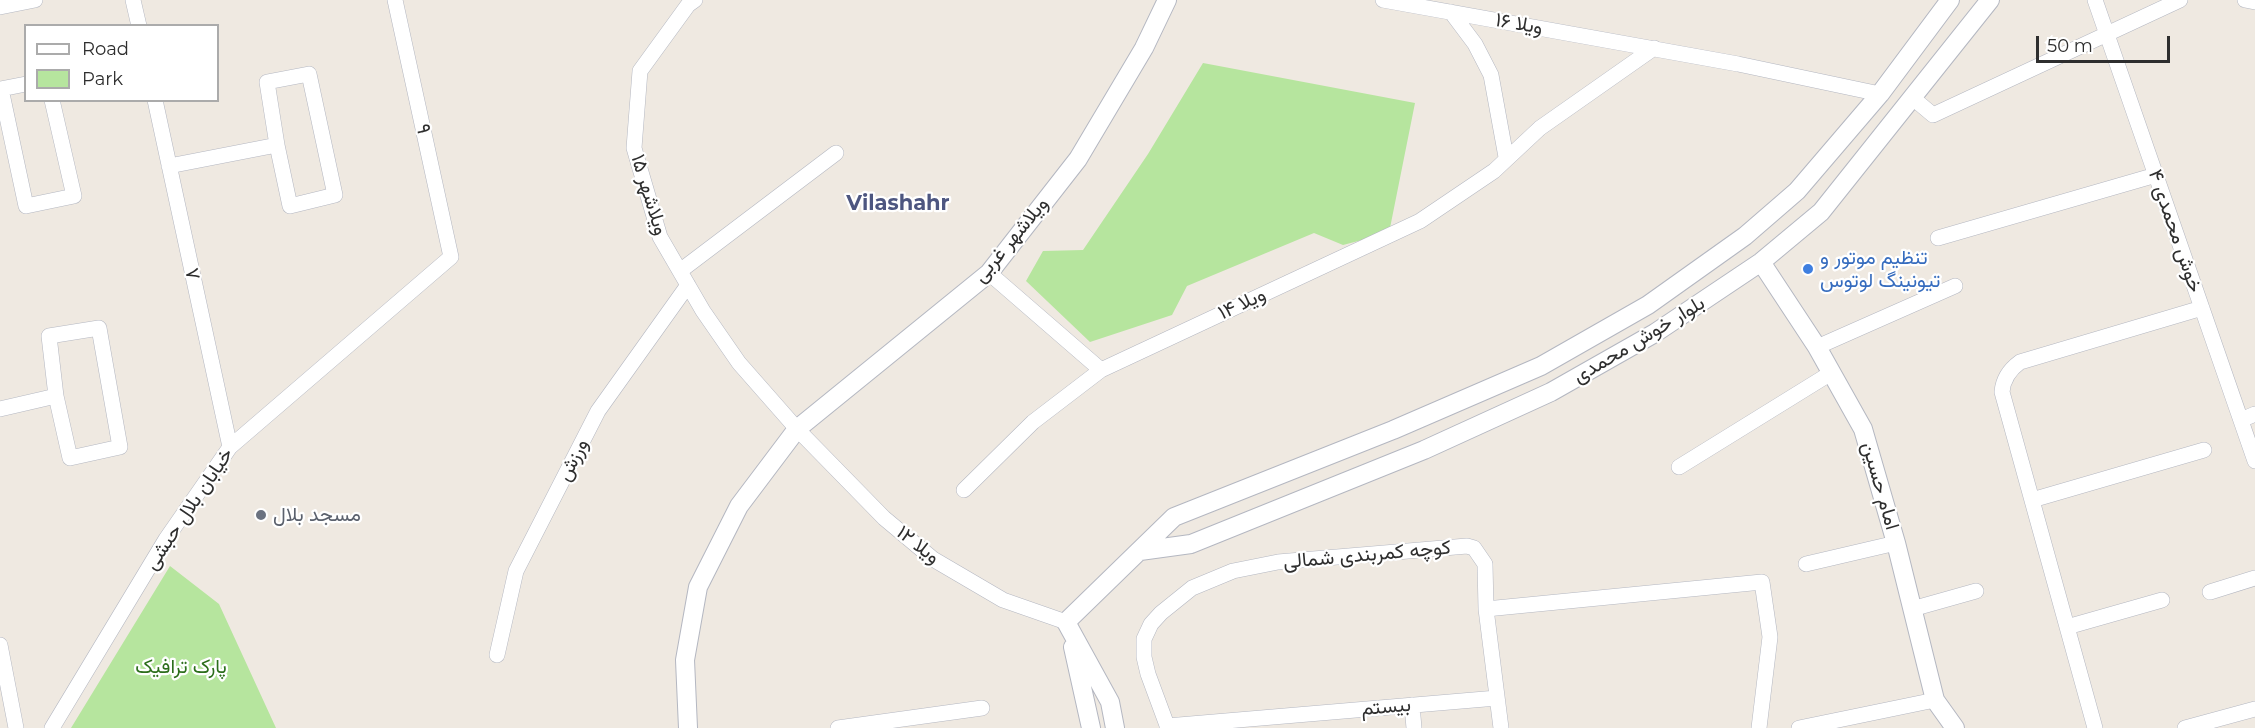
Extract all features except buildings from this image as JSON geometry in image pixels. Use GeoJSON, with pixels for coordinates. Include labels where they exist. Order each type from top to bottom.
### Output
{"type":"FeatureCollection","features":[{"type":"Feature","properties":{"kind":"street"},"geometry":{"type":"LineString","coordinates":[[0,7],[35,0]]}},
{"type":"Feature","properties":{"kind":"street"},"geometry":{"type":"LineString","coordinates":[[134,0],[139,24]]}},
{"type":"Feature","properties":{"kind":"street","name":"۹"},"geometry":{"type":"LineString","coordinates":[[395,0],[451,257]]}},
{"type":"Feature","properties":{"kind":"street","name":"ویلاشهر غربی"},"geometry":{"type":"LineString","coordinates":[[688,728],[685,660],[698,587],[739,506],[797,429],[989,273],[1078,159],[1144,48],[1167,0]]}},
{"type":"Feature","properties":{"kind":"street","name":"۱۶ ویلا"},"geometry":{"type":"LineString","coordinates":[[1383,0],[1654,48],[1880,94]]}},
{"type":"Feature","properties":{"kind":"street","name":"بلوار خوش محمدی"},"geometry":{"type":"LineString","coordinates":[[1140,551],[1174,517],[1393,430],[1542,366],[1648,305],[1745,236],[1797,191],[1880,94],[1950,0]]}},
{"type":"Feature","properties":{"kind":"street","name":"بلوار خوش محمدی"},"geometry":{"type":"LineString","coordinates":[[1140,551],[1191,544],[1424,450],[1551,392],[1655,333],[1761,262],[1821,212],[1914,99],[1990,0]]}},
{"type":"Feature","properties":{"kind":"street","name":"خوش محمدی ۴"},"geometry":{"type":"LineString","coordinates":[[2095,0],[2202,308],[2248,417],[2255,461]]}},
{"type":"Feature","properties":{"kind":"street"},"geometry":{"type":"LineString","coordinates":[[1914,99],[1933,115],[2180,0]]}},
{"type":"Feature","properties":{"kind":"street"},"geometry":{"type":"LineString","coordinates":[[2245,0],[2255,2]]}},
{"type":"Feature","properties":{"kind":"street","name":"ویلاشهر ۱۵"},"geometry":{"type":"LineString","coordinates":[[692,2],[640,71],[634,148],[660,237],[739,363],[797,429]]}},
{"type":"Feature","properties":{"kind":"street"},"geometry":{"type":"LineString","coordinates":[[1451,12],[1475,44],[1491,75],[1506,157]]}},
{"type":"Feature","properties":{"kind":"street","name":"۱۴ ویلا"},"geometry":{"type":"LineString","coordinates":[[964,490],[1033,422],[1101,370],[1420,221],[1494,171],[1506,157],[1540,128],[1654,48]]}},
{"type":"Feature","properties":{"kind":"street"},"geometry":{"type":"LineString","coordinates":[[309,74],[335,195],[290,206],[277,145],[267,82],[309,74]]}},
{"type":"Feature","properties":{"kind":"street"},"geometry":{"type":"LineString","coordinates":[[24,84],[1,89],[6,148],[26,206],[74,196],[52,102]]}},
{"type":"Feature","properties":{"kind":"street","name":"۷"},"geometry":{"type":"LineString","coordinates":[[155,102],[230,447]]}},
{"type":"Feature","properties":{"kind":"street"},"geometry":{"type":"LineString","coordinates":[[169,166],[277,145]]}},
{"type":"Feature","properties":{"kind":"street"},"geometry":{"type":"LineString","coordinates":[[680,271],[836,153]]}},
{"type":"Feature","properties":{"kind":"street"},"geometry":{"type":"LineString","coordinates":[[1938,238],[2156,175]]}},
{"type":"Feature","properties":{"kind":"street","name":"خیابان بلال حبشی"},"geometry":{"type":"LineString","coordinates":[[52,728],[166,538],[230,447],[451,257]]}},
{"type":"Feature","properties":{"kind":"street","name":"امام حسین"},"geometry":{"type":"LineString","coordinates":[[1761,262],[1817,347],[1863,429],[1896,543],[1935,700],[1954,728]]}},
{"type":"Feature","properties":{"kind":"street"},"geometry":{"type":"LineString","coordinates":[[989,273],[1101,370]]}},
{"type":"Feature","properties":{"kind":"street","name":"ورزش"},"geometry":{"type":"LineString","coordinates":[[497,655],[516,571],[592,422],[688,285]]}},
{"type":"Feature","properties":{"kind":"street"},"geometry":{"type":"LineString","coordinates":[[1817,347],[1955,286]]}},
{"type":"Feature","properties":{"kind":"street"},"geometry":{"type":"LineString","coordinates":[[2095,728],[2002,392],[2008,373],[2020,362],[2202,308]]}},
{"type":"Feature","properties":{"kind":"street"},"geometry":{"type":"LineString","coordinates":[[99,328],[120,447],[70,459],[56,396],[49,336],[99,328]]}},
{"type":"Feature","properties":{"kind":"street"},"geometry":{"type":"LineString","coordinates":[[1679,467],[1831,373]]}},
{"type":"Feature","properties":{"kind":"street"},"geometry":{"type":"LineString","coordinates":[[0,409],[56,396]]}},
{"type":"Feature","properties":{"kind":"street"},"geometry":{"type":"LineString","coordinates":[[1413,421],[1413,437],[1424,450]]}},
{"type":"Feature","properties":{"kind":"street","name":"ویلا ۱۲"},"geometry":{"type":"LineString","coordinates":[[797,429],[884,518],[933,558],[1003,600],[1066,622]]}},
{"type":"Feature","properties":{"kind":"street"},"geometry":{"type":"LineString","coordinates":[[1393,430],[1404,441],[1406,457]]}},
{"type":"Feature","properties":{"kind":"street"},"geometry":{"type":"LineString","coordinates":[[2032,500],[2204,450]]}},
{"type":"Feature","properties":{"kind":"street"},"geometry":{"type":"LineString","coordinates":[[1806,564],[1896,543]]}},
{"type":"Feature","properties":{"kind":"street","name":"کوچه کمربندی شمالی"},"geometry":{"type":"LineString","coordinates":[[1168,727],[1148,674],[1144,657],[1144,639],[1151,624],[1161,612],[1192,588],[1233,571],[1278,562],[1467,546],[1474,548],[1482,555],[1485,564],[1486,609]]}},
{"type":"Feature","properties":{"kind":"street"},"geometry":{"type":"LineString","coordinates":[[1066,622],[1140,551]]}},
{"type":"Feature","properties":{"kind":"street"},"geometry":{"type":"LineString","coordinates":[[2210,592],[2255,578]]}},
{"type":"Feature","properties":{"kind":"street"},"geometry":{"type":"LineString","coordinates":[[1501,728],[1486,609],[1762,582],[1770,637],[1759,728]]}},
{"type":"Feature","properties":{"kind":"street"},"geometry":{"type":"LineString","coordinates":[[1912,609],[1976,591]]}},
{"type":"Feature","properties":{"kind":"street"},"geometry":{"type":"LineString","coordinates":[[2067,627],[2162,600]]}},
{"type":"Feature","properties":{"kind":"street"},"geometry":{"type":"LineString","coordinates":[[1066,622],[1090,728]]}},
{"type":"Feature","properties":{"kind":"street"},"geometry":{"type":"LineString","coordinates":[[1066,622],[1110,702],[1115,728]]}},
{"type":"Feature","properties":{"kind":"street"},"geometry":{"type":"LineString","coordinates":[[0,645],[16,728]]}},
{"type":"Feature","properties":{"kind":"street","name":"بیستم"},"geometry":{"type":"LineString","coordinates":[[1168,727],[1497,698]]}},
{"type":"Feature","properties":{"kind":"street"},"geometry":{"type":"LineString","coordinates":[[1799,728],[1935,700]]}},
{"type":"Feature","properties":{"kind":"street"},"geometry":{"type":"LineString","coordinates":[[1412,705],[1414,728]]}},
{"type":"Feature","properties":{"kind":"street"},"geometry":{"type":"LineString","coordinates":[[838,728],[872,726],[982,708]]}},
{"type":"Feature","properties":{"kind":"street"},"geometry":{"type":"LineString","coordinates":[[2185,728],[2255,709]]}},
{"type":"Feature","properties":{"kind":"green space"},"geometry":{"type":"Polygon","coordinates":[[[1203,63],[1415,103],[1389,233],[1343,245],[1314,233],[1187,286],[1172,315],[1090,342],[1026,281],[1043,251],[1083,250],[1148,154],[1203,63]]]}},
{"type":"Feature","properties":{"kind":"green space","name":"پارک ترافیک"},"geometry":{"type":"Polygon","coordinates":[[[170,566],[219,604],[276,728],[71,728],[170,566]]]}},
{"type":"Feature","properties":{"kind":"place","name":"تنظیم موتور و تیونینگ لوتوس"},"geometry":{"type":"Point","coordinates":[1808,269]}},
{"type":"Feature","properties":{"kind":"place","name":"مسجد بلال"},"geometry":{"type":"Point","coordinates":[261,515]}},
{"type":"Feature","properties":{"kind":"district","name":"Vilashahr"},"geometry":{"type":"Point","coordinates":[898,204]}}]}
